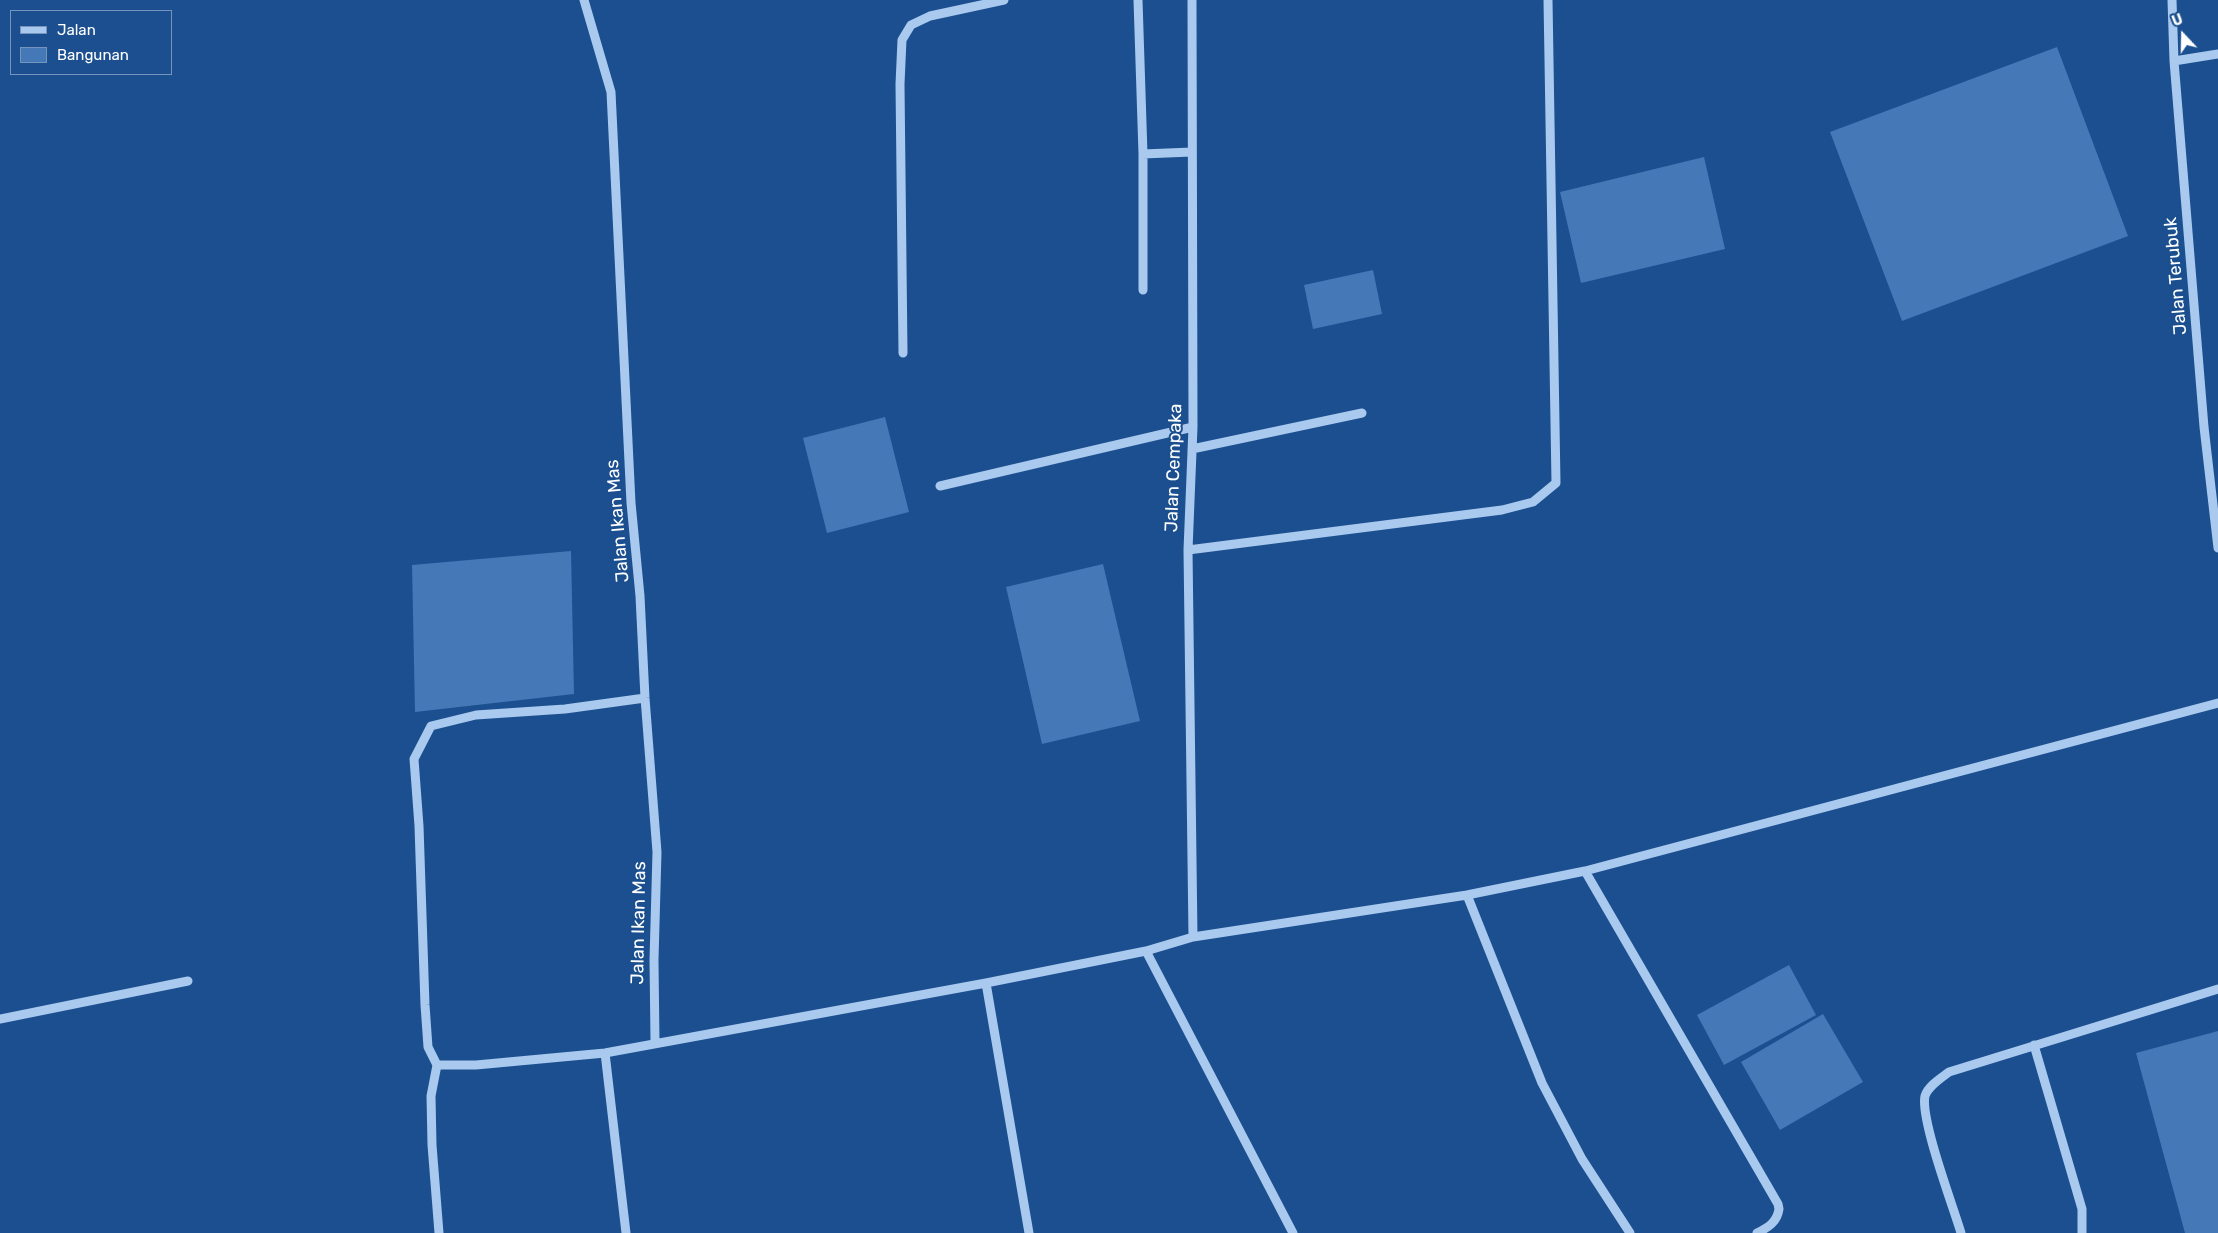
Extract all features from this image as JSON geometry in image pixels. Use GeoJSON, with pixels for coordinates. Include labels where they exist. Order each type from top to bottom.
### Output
{"type":"FeatureCollection","features":[{"type":"Feature","properties":{"kind":"street","name":"Jalan Ikan Mas"},"geometry":{"type":"LineString","coordinates":[[584,0],[611,92],[631,503],[640,596],[656,852],[654,960],[656,1042]]}},
{"type":"Feature","properties":{"kind":"street"},"geometry":{"type":"LineString","coordinates":[[903,354],[900,84],[902,40],[911,24],[930,16],[1004,0]]}},
{"type":"Feature","properties":{"kind":"street"},"geometry":{"type":"LineString","coordinates":[[1138,0],[1143,154],[1143,290]]}},
{"type":"Feature","properties":{"kind":"street","name":"Jalan Cempaka"},"geometry":{"type":"LineString","coordinates":[[1192,0],[1193,427],[1188,550],[1193,937]]}},
{"type":"Feature","properties":{"kind":"street"},"geometry":{"type":"LineString","coordinates":[[1188,550],[1502,510],[1533,502],[1556,483],[1548,0]]}},
{"type":"Feature","properties":{"kind":"street","name":"Jalan Terubuk"},"geometry":{"type":"LineString","coordinates":[[2172,0],[2174,61],[2204,427],[2218,548]]}},
{"type":"Feature","properties":{"kind":"street"},"geometry":{"type":"LineString","coordinates":[[2174,61],[2218,54]]}},
{"type":"Feature","properties":{"kind":"street"},"geometry":{"type":"LineString","coordinates":[[1143,154],[1192,152]]}},
{"type":"Feature","properties":{"kind":"street"},"geometry":{"type":"LineString","coordinates":[[1192,449],[1362,413]]}},
{"type":"Feature","properties":{"kind":"street"},"geometry":{"type":"LineString","coordinates":[[940,486],[1193,427]]}},
{"type":"Feature","properties":{"kind":"street"},"geometry":{"type":"LineString","coordinates":[[439,1233],[431,1106],[437,1065],[428,1047],[426,1022],[419,826],[414,759],[431,726],[476,715],[565,709],[645,698]]}},
{"type":"Feature","properties":{"kind":"street"},"geometry":{"type":"LineString","coordinates":[[437,1065],[476,1065],[605,1053],[656,1042],[986,983],[1146,951],[1193,937],[1468,895],[1584,871],[2218,704]]}},
{"type":"Feature","properties":{"kind":"street"},"geometry":{"type":"LineString","coordinates":[[1584,871],[1778,1204],[1780,1209],[1775,1221],[1769,1227],[1757,1233]]}},
{"type":"Feature","properties":{"kind":"street"},"geometry":{"type":"LineString","coordinates":[[1468,895],[1542,1083],[1582,1159],[1630,1233]]}},
{"type":"Feature","properties":{"kind":"street"},"geometry":{"type":"LineString","coordinates":[[1146,951],[1293,1233]]}},
{"type":"Feature","properties":{"kind":"street"},"geometry":{"type":"LineString","coordinates":[[0,1019],[188,981]]}},
{"type":"Feature","properties":{"kind":"street"},"geometry":{"type":"LineString","coordinates":[[986,983],[1029,1233]]}},
{"type":"Feature","properties":{"kind":"street"},"geometry":{"type":"LineString","coordinates":[[1961,1233],[1925,1118],[1925,1096],[1936,1082],[1949,1072],[2218,990]]}},
{"type":"Feature","properties":{"kind":"street"},"geometry":{"type":"LineString","coordinates":[[2034,1045],[2082,1209],[2082,1233]]}},
{"type":"Feature","properties":{"kind":"street"},"geometry":{"type":"LineString","coordinates":[[605,1053],[626,1233]]}},
{"type":"Feature","properties":{"kind":"building"},"geometry":{"type":"Polygon","coordinates":[[[2057,47],[2128,236],[1902,321],[1830,132],[2057,47]]]}},
{"type":"Feature","properties":{"kind":"building"},"geometry":{"type":"Polygon","coordinates":[[[1704,157],[1725,249],[1581,283],[1560,192],[1704,157]]]}},
{"type":"Feature","properties":{"kind":"building"},"geometry":{"type":"Polygon","coordinates":[[[1373,270],[1382,314],[1313,329],[1304,285],[1373,270]]]}},
{"type":"Feature","properties":{"kind":"building"},"geometry":{"type":"Polygon","coordinates":[[[885,417],[909,512],[827,533],[803,438],[885,417]]]}},
{"type":"Feature","properties":{"kind":"building"},"geometry":{"type":"Polygon","coordinates":[[[571,551],[574,694],[415,712],[412,565],[571,551]]]}},
{"type":"Feature","properties":{"kind":"building"},"geometry":{"type":"Polygon","coordinates":[[[1103,564],[1140,721],[1042,744],[1006,587],[1103,564]]]}},
{"type":"Feature","properties":{"kind":"building"},"geometry":{"type":"Polygon","coordinates":[[[1789,965],[1816,1015],[1724,1065],[1697,1015],[1789,965]]]}},
{"type":"Feature","properties":{"kind":"building"},"geometry":{"type":"Polygon","coordinates":[[[1823,1014],[1863,1082],[1780,1130],[1741,1062],[1823,1014]]]}},
{"type":"Feature","properties":{"kind":"building"},"geometry":{"type":"Polygon","coordinates":[[[2218,1031],[2218,1233],[2185,1233],[2136,1053],[2218,1031]]]}}]}
